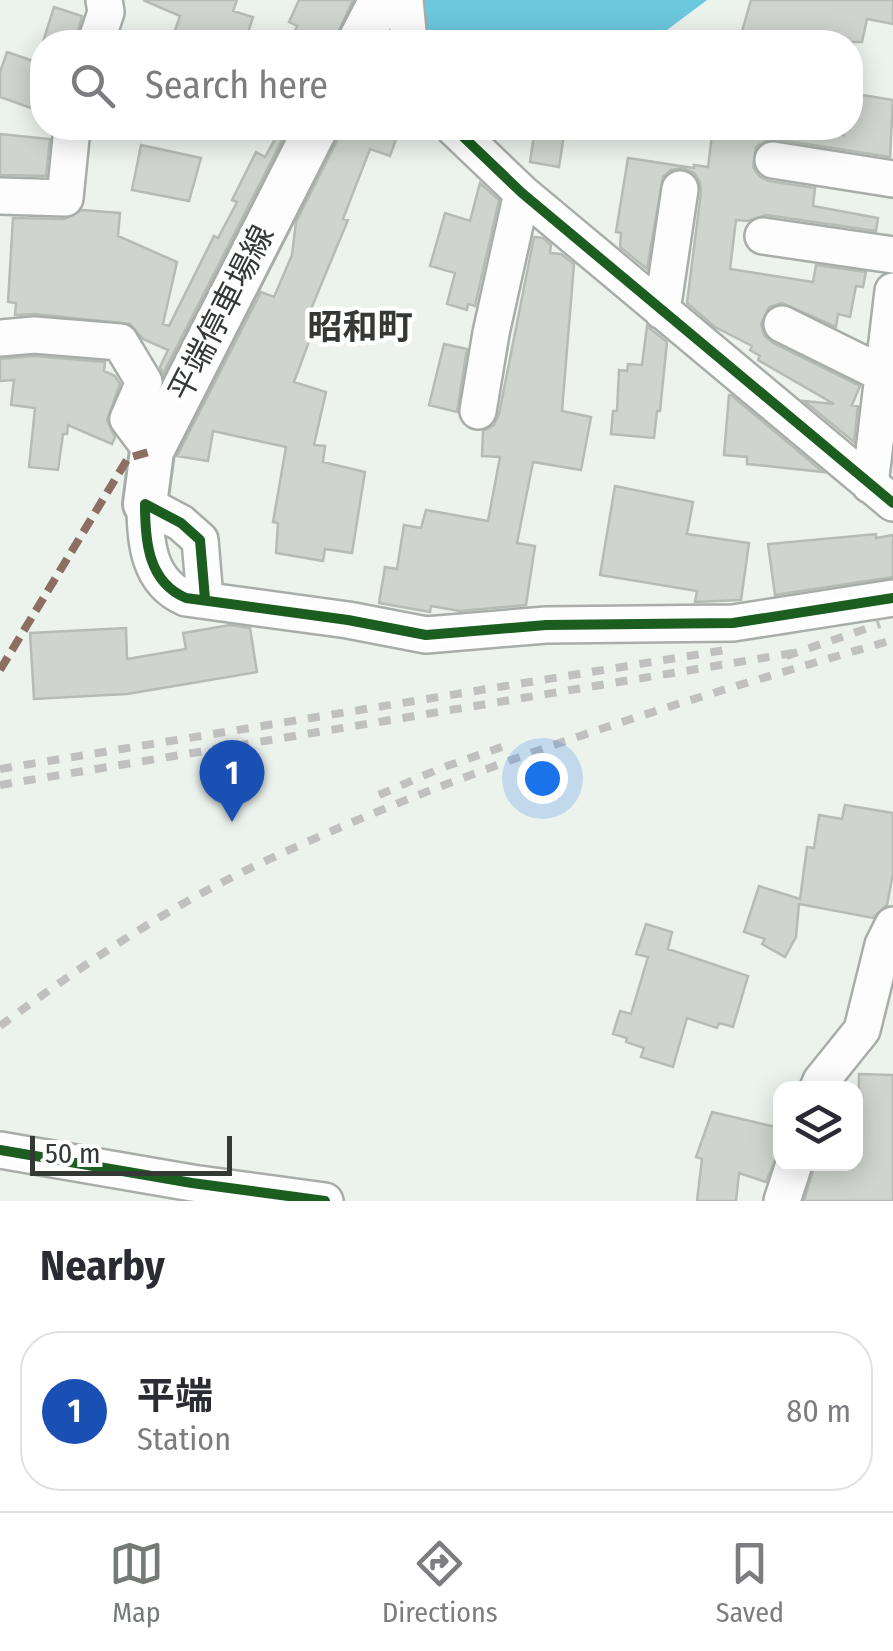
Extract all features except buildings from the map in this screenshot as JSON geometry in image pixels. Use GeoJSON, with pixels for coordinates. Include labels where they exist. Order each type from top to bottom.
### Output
{"type":"FeatureCollection","features":[{"type":"Feature","properties":{"kind":"main road"},"geometry":{"type":"LineString","coordinates":[[366,30],[382,0]]}},
{"type":"Feature","properties":{"kind":"main road","name":"平端停車場線"},"geometry":{"type":"LineString","coordinates":[[145,504],[152,451],[310,140]]}},
{"type":"Feature","properties":{"kind":"street"},"geometry":{"type":"LineString","coordinates":[[100,30],[106,12],[104,0]]}},
{"type":"Feature","properties":{"kind":"street"},"geometry":{"type":"LineString","coordinates":[[405,0],[408,30]]}},
{"type":"Feature","properties":{"kind":"street"},"geometry":{"type":"LineString","coordinates":[[0,196],[65,198],[71,140]]}},
{"type":"Feature","properties":{"kind":"street"},"geometry":{"type":"LineString","coordinates":[[467,140],[522,193],[882,494]]}},
{"type":"Feature","properties":{"kind":"street"},"geometry":{"type":"LineString","coordinates":[[773,160],[893,180]]}},
{"type":"Feature","properties":{"kind":"street"},"geometry":{"type":"LineString","coordinates":[[662,311],[680,189]]}},
{"type":"Feature","properties":{"kind":"street"},"geometry":{"type":"LineString","coordinates":[[478,411],[522,193]]}},
{"type":"Feature","properties":{"kind":"street"},"geometry":{"type":"LineString","coordinates":[[763,236],[893,255]]}},
{"type":"Feature","properties":{"kind":"street"},"geometry":{"type":"LineString","coordinates":[[882,494],[883,374],[893,291]]}},
{"type":"Feature","properties":{"kind":"street"},"geometry":{"type":"LineString","coordinates":[[782,324],[883,374]]}},
{"type":"Feature","properties":{"kind":"street"},"geometry":{"type":"LineString","coordinates":[[0,338],[34,335],[120,342],[144,382],[128,420],[152,451]]}},
{"type":"Feature","properties":{"kind":"street"},"geometry":{"type":"LineString","coordinates":[[205,599],[200,540],[181,523],[145,504],[145,537],[156,570],[169,590],[186,598],[426,634],[546,625],[733,622],[893,598]]}},
{"type":"Feature","properties":{"kind":"street"},"geometry":{"type":"LineString","coordinates":[[821,1081],[862,1030],[893,925]]}},
{"type":"Feature","properties":{"kind":"street"},"geometry":{"type":"LineString","coordinates":[[0,1150],[325,1201]]}},
{"type":"Feature","properties":{"kind":"street"},"geometry":{"type":"LineString","coordinates":[[782,1201],[792,1171]]}},
{"type":"Feature","properties":{"kind":"water"},"geometry":{"type":"Polygon","coordinates":[[[419,0],[707,0],[667,30],[423,30],[419,0]]]}},
{"type":"Feature","properties":{"kind":"railway"},"geometry":{"type":"LineString","coordinates":[[786,656],[880,624]]}},
{"type":"Feature","properties":{"kind":"railway"},"geometry":{"type":"LineString","coordinates":[[0,1026],[157,919],[223,882],[334,830],[570,739],[893,640]]}},
{"type":"Feature","properties":{"kind":"railway"},"geometry":{"type":"LineString","coordinates":[[0,769],[725,650]]}},
{"type":"Feature","properties":{"kind":"railway"},"geometry":{"type":"LineString","coordinates":[[0,785],[799,652]]}},
{"type":"Feature","properties":{"kind":"railway"},"geometry":{"type":"LineString","coordinates":[[379,795],[505,746]]}},
{"type":"Feature","properties":{"kind":"marked path"},"geometry":{"type":"LineString","coordinates":[[0,670],[128,458],[152,451]]}},
{"type":"Feature","properties":{"kind":"cycle path"},"geometry":{"type":"LineString","coordinates":[[467,140],[522,193],[893,503]]}},
{"type":"Feature","properties":{"kind":"cycle path"},"geometry":{"type":"LineString","coordinates":[[205,599],[200,540],[181,523],[145,504],[148,546],[156,571],[173,591],[186,598],[426,635],[546,625],[733,623],[893,598]]}},
{"type":"Feature","properties":{"kind":"cycle path"},"geometry":{"type":"LineString","coordinates":[[0,1150],[325,1201]]}},
{"type":"Feature","properties":{"kind":"place","name":"平端"},"geometry":{"type":"Point","coordinates":[232,822]}},
{"type":"Feature","properties":{"kind":"district","name":"昭和町"},"geometry":{"type":"Point","coordinates":[360,327]}}]}
